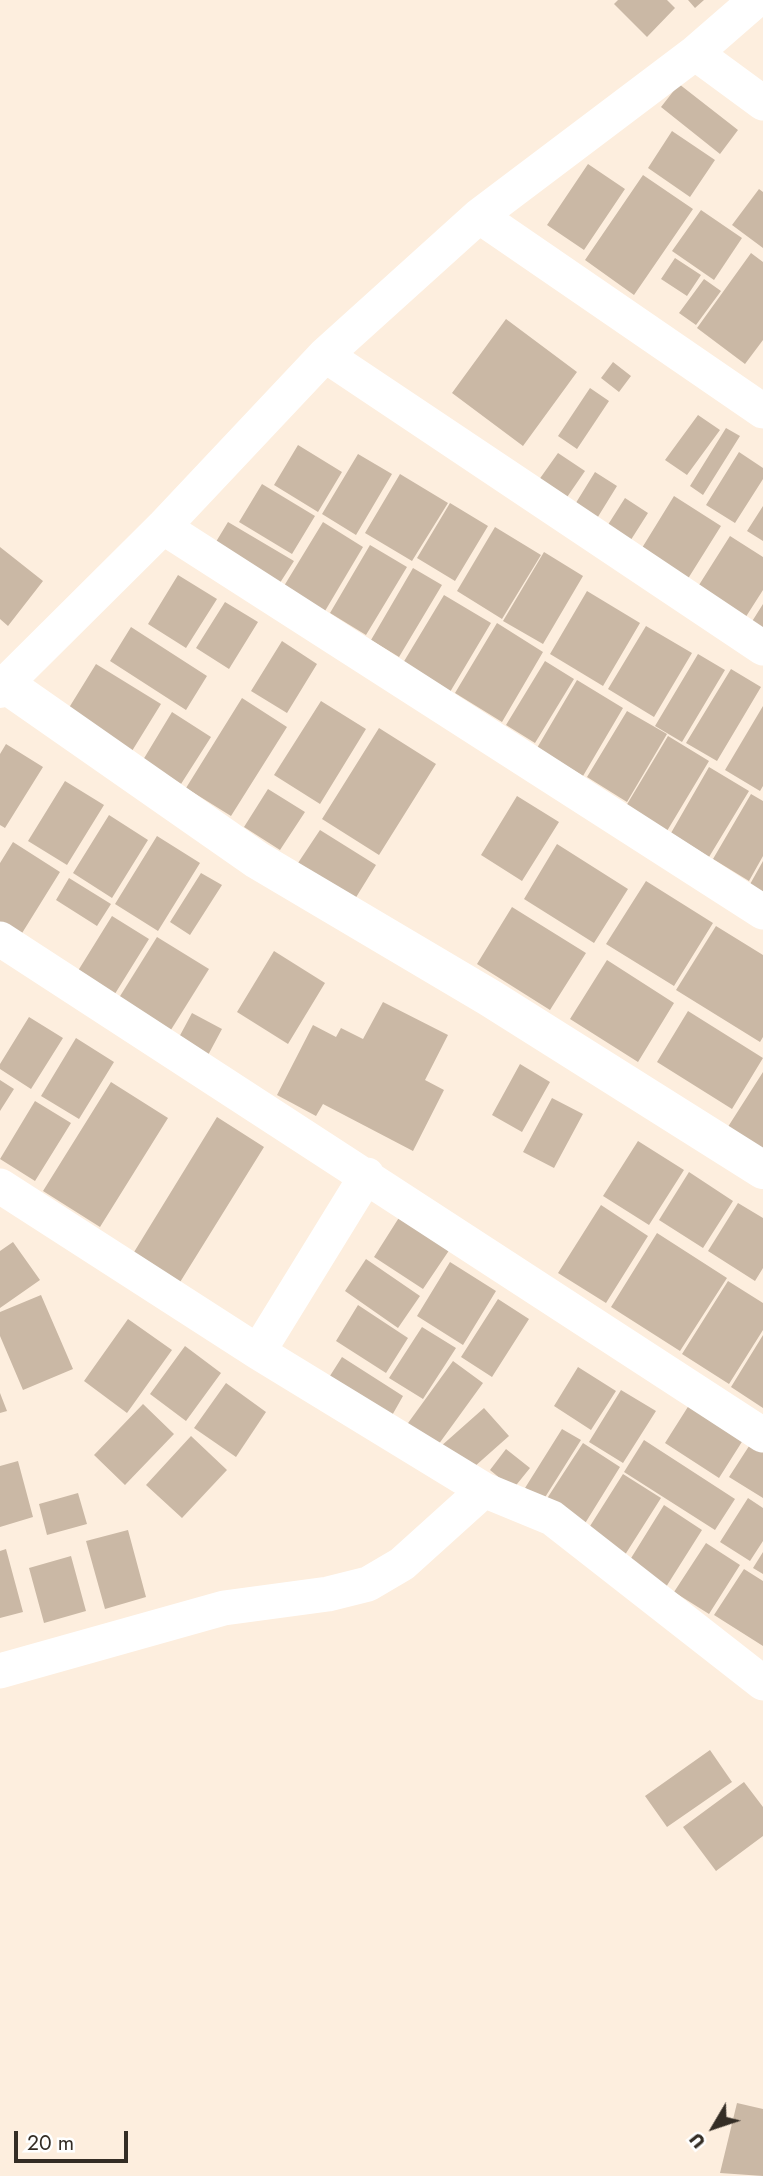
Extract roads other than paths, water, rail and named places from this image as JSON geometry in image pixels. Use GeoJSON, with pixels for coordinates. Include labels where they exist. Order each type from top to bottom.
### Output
{"type":"FeatureCollection","features":[{"type":"Feature","properties":{"kind":"street"},"geometry":{"type":"LineString","coordinates":[[756,0],[695,53],[479,216],[324,355],[163,527],[3,687],[257,860],[490,998],[763,1170]]}},
{"type":"Feature","properties":{"kind":"street"},"geometry":{"type":"LineString","coordinates":[[695,53],[763,103]]}},
{"type":"Feature","properties":{"kind":"street"},"geometry":{"type":"LineString","coordinates":[[479,216],[763,411]]}},
{"type":"Feature","properties":{"kind":"street"},"geometry":{"type":"LineString","coordinates":[[324,355],[763,648]]}},
{"type":"Feature","properties":{"kind":"street"},"geometry":{"type":"LineString","coordinates":[[163,527],[763,912]]}},
{"type":"Feature","properties":{"kind":"street"},"geometry":{"type":"LineString","coordinates":[[0,939],[367,1175],[763,1436]]}},
{"type":"Feature","properties":{"kind":"street"},"geometry":{"type":"LineString","coordinates":[[258,1352],[367,1175]]}},
{"type":"Feature","properties":{"kind":"street"},"geometry":{"type":"LineString","coordinates":[[0,1185],[258,1352],[484,1490],[552,1518],[763,1683]]}},
{"type":"Feature","properties":{"kind":"street"},"geometry":{"type":"LineString","coordinates":[[0,1671],[224,1608],[328,1594],[368,1584],[402,1564],[484,1490]]}}]}
